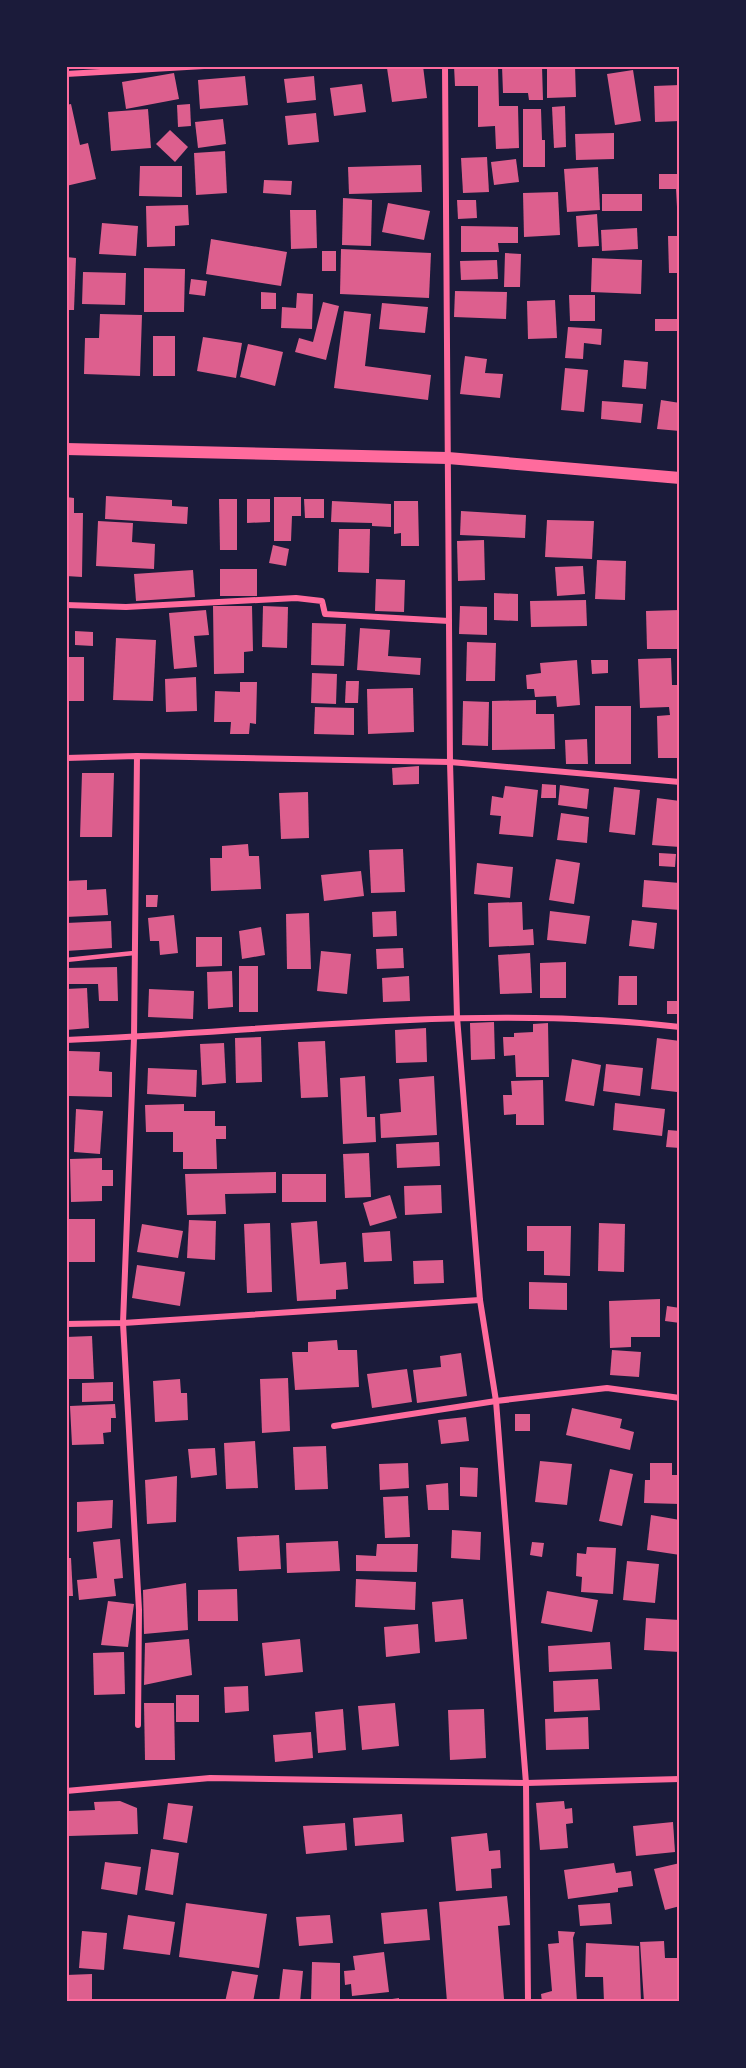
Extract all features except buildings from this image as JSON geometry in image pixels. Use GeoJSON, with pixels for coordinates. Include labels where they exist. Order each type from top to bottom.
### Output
{"type":"FeatureCollection","features":[{"type":"Feature","properties":{"kind":"main road"},"geometry":{"type":"LineString","coordinates":[[66,449],[448,458],[680,478]]}},
{"type":"Feature","properties":{"kind":"street"},"geometry":{"type":"LineString","coordinates":[[66,74],[204,66]]}},
{"type":"Feature","properties":{"kind":"street"},"geometry":{"type":"LineString","coordinates":[[445,66],[450,762],[457,1017],[480,1300],[496,1401],[526,1783],[528,2002]]}},
{"type":"Feature","properties":{"kind":"street"},"geometry":{"type":"LineString","coordinates":[[66,605],[126,608],[296,598],[322,601],[325,614],[449,621]]}},
{"type":"Feature","properties":{"kind":"street"},"geometry":{"type":"LineString","coordinates":[[137,756],[134,1038],[123,1323],[139,1610],[138,1725]]}},
{"type":"Feature","properties":{"kind":"street"},"geometry":{"type":"LineString","coordinates":[[66,758],[137,756],[450,762],[680,782]]}},
{"type":"Feature","properties":{"kind":"street"},"geometry":{"type":"LineString","coordinates":[[66,1040],[134,1038],[457,1017],[618,1020],[680,1028]]}},
{"type":"Feature","properties":{"kind":"street"},"geometry":{"type":"LineString","coordinates":[[66,1324],[123,1323],[480,1300]]}},
{"type":"Feature","properties":{"kind":"street"},"geometry":{"type":"LineString","coordinates":[[334,1426],[496,1401],[607,1388],[680,1398]]}},
{"type":"Feature","properties":{"kind":"street"},"geometry":{"type":"LineString","coordinates":[[66,1791],[210,1778],[526,1783],[680,1779]]}},
{"type":"Feature","properties":{"kind":"lane"},"geometry":{"type":"LineString","coordinates":[[66,960],[135,953]]}}]}
